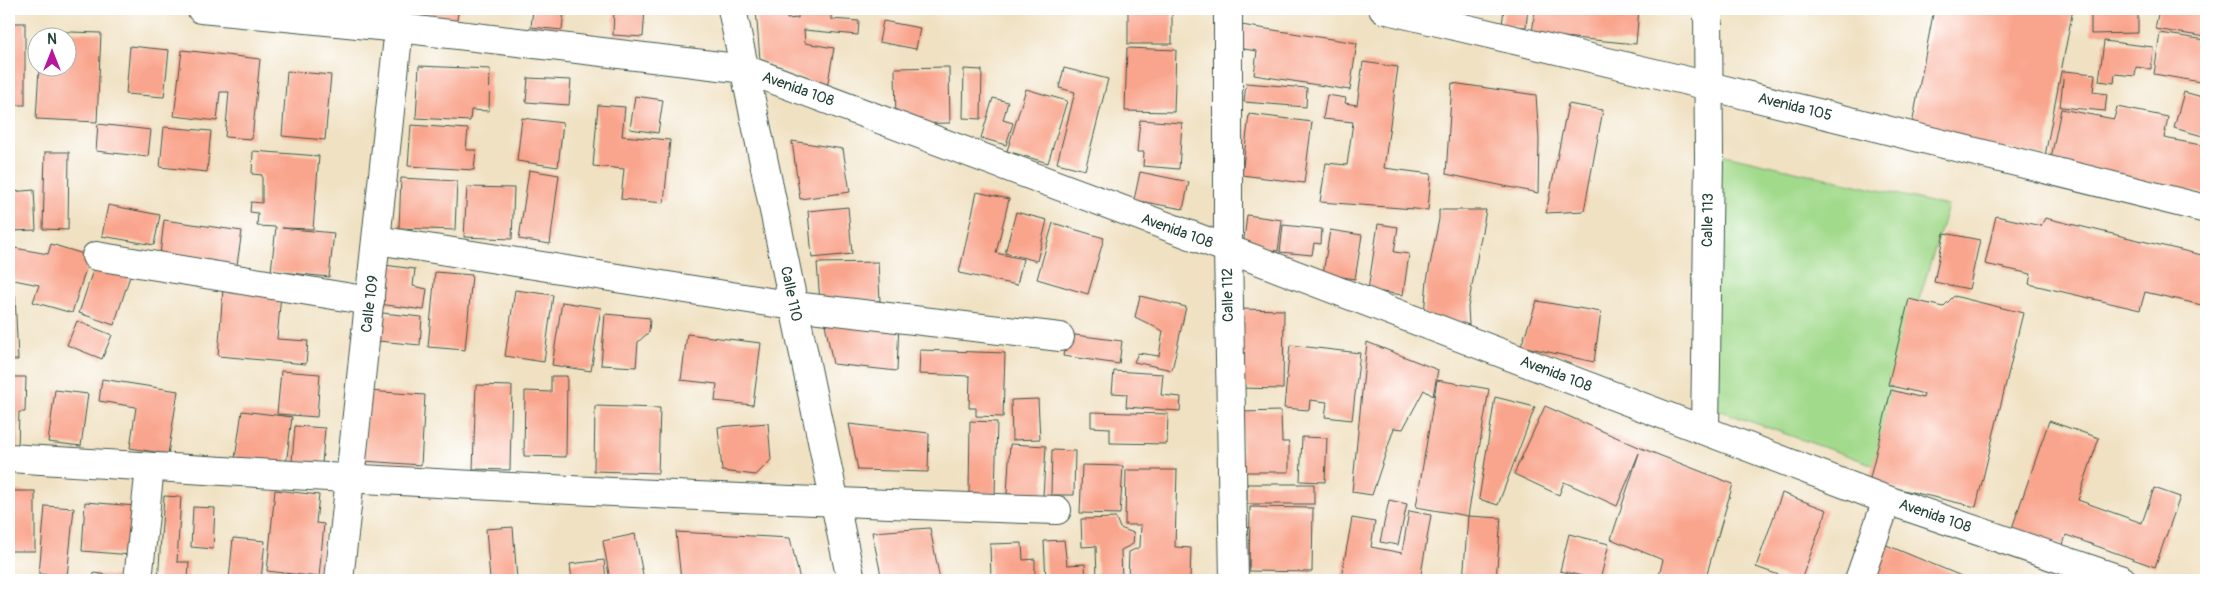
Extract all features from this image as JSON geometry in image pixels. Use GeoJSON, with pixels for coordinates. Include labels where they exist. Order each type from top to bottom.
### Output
{"type":"FeatureCollection","features":[{"type":"Feature","properties":{"kind":"street","name":"Avenida 108"},"geometry":{"type":"LineString","coordinates":[[202,9],[399,28],[745,69],[1228,249],[1887,500],[2122,580]]}},
{"type":"Feature","properties":{"kind":"street","name":"Calle 110"},"geometry":{"type":"LineString","coordinates":[[732,9],[851,580]]}},
{"type":"Feature","properties":{"kind":"street","name":"Calle 112"},"geometry":{"type":"LineString","coordinates":[[1228,9],[1228,249],[1234,580]]}},
{"type":"Feature","properties":{"kind":"street","name":"Avenida 105"},"geometry":{"type":"LineString","coordinates":[[1383,9],[1709,86],[2206,209]]}},
{"type":"Feature","properties":{"kind":"street","name":"Calle 113"},"geometry":{"type":"LineString","coordinates":[[1705,431],[1709,86],[1708,9]]}},
{"type":"Feature","properties":{"kind":"street","name":"Calle 109"},"geometry":{"type":"LineString","coordinates":[[340,580],[378,240],[399,28]]}},
{"type":"Feature","properties":{"kind":"street"},"geometry":{"type":"LineString","coordinates":[[378,240],[794,306],[1060,337]]}},
{"type":"Feature","properties":{"kind":"street"},"geometry":{"type":"LineString","coordinates":[[96,256],[370,301]]}},
{"type":"Feature","properties":{"kind":"street"},"geometry":{"type":"LineString","coordinates":[[9,458],[351,479],[834,503],[1057,510]]}},
{"type":"Feature","properties":{"kind":"street"},"geometry":{"type":"LineString","coordinates":[[138,580],[150,467]]}},
{"type":"Feature","properties":{"kind":"street"},"geometry":{"type":"LineString","coordinates":[[1858,580],[1887,500]]}},
{"type":"Feature","properties":{"kind":"green space"},"geometry":{"type":"Polygon","coordinates":[[[1712,152],[1948,206],[1891,390],[1877,466],[1709,407],[1712,152]]]}},
{"type":"Feature","properties":{"kind":"building"},"geometry":{"type":"Polygon","coordinates":[[[381,9],[414,9],[413,14],[381,9]]]}},
{"type":"Feature","properties":{"kind":"building"},"geometry":{"type":"Polygon","coordinates":[[[417,9],[459,9],[456,24],[415,17],[417,9]]]}},
{"type":"Feature","properties":{"kind":"building"},"geometry":{"type":"Polygon","coordinates":[[[533,9],[564,9],[562,30],[531,27],[533,9]]]}},
{"type":"Feature","properties":{"kind":"building"},"geometry":{"type":"Polygon","coordinates":[[[614,9],[645,9],[643,37],[613,35],[614,9]]]}},
{"type":"Feature","properties":{"kind":"building"},"geometry":{"type":"Polygon","coordinates":[[[756,9],[786,9],[787,19],[798,18],[798,9],[831,9],[831,19],[859,21],[858,35],[804,30],[805,43],[834,48],[827,88],[760,60],[756,9]]]}},
{"type":"Feature","properties":{"kind":"building"},"geometry":{"type":"Polygon","coordinates":[[[912,9],[912,13],[895,10],[912,9]]]}},
{"type":"Feature","properties":{"kind":"building"},"geometry":{"type":"Polygon","coordinates":[[[1128,9],[1172,9],[1172,44],[1128,44],[1128,9]]]}},
{"type":"Feature","properties":{"kind":"building"},"geometry":{"type":"Polygon","coordinates":[[[1504,9],[1528,9],[1526,27],[1502,25],[1504,9]]]}},
{"type":"Feature","properties":{"kind":"building"},"geometry":{"type":"Polygon","coordinates":[[[1535,9],[1639,9],[1636,44],[1532,34],[1535,9]]]}},
{"type":"Feature","properties":{"kind":"building"},"geometry":{"type":"Polygon","coordinates":[[[1934,9],[2073,9],[2045,156],[1911,130],[1934,9]]]}},
{"type":"Feature","properties":{"kind":"building"},"geometry":{"type":"Polygon","coordinates":[[[2091,9],[2138,9],[2138,33],[2091,34],[2091,9]]]}},
{"type":"Feature","properties":{"kind":"building"},"geometry":{"type":"Polygon","coordinates":[[[2159,9],[2206,9],[2206,37],[2155,29],[2159,9]]]}},
{"type":"Feature","properties":{"kind":"building"},"geometry":{"type":"Polygon","coordinates":[[[883,21],[920,28],[916,49],[879,42],[883,21]]]}},
{"type":"Feature","properties":{"kind":"building"},"geometry":{"type":"Polygon","coordinates":[[[9,23],[25,23],[25,105],[9,105],[9,23]]]}},
{"type":"Feature","properties":{"kind":"building"},"geometry":{"type":"Polygon","coordinates":[[[1241,25],[1357,43],[1350,90],[1254,75],[1257,51],[1237,48],[1241,25]]]}},
{"type":"Feature","properties":{"kind":"building"},"geometry":{"type":"Polygon","coordinates":[[[78,32],[101,33],[97,122],[36,119],[38,78],[78,78],[78,32]]]}},
{"type":"Feature","properties":{"kind":"building"},"geometry":{"type":"Polygon","coordinates":[[[2160,33],[2206,40],[2206,83],[2154,74],[2160,33]]]}},
{"type":"Feature","properties":{"kind":"building"},"geometry":{"type":"Polygon","coordinates":[[[2104,41],[2153,47],[2151,69],[2136,67],[2135,76],[2115,74],[2114,83],[2099,81],[2104,41]]]}},
{"type":"Feature","properties":{"kind":"building"},"geometry":{"type":"Polygon","coordinates":[[[130,46],[169,50],[164,97],[126,94],[130,46]]]}},
{"type":"Feature","properties":{"kind":"building"},"geometry":{"type":"Polygon","coordinates":[[[1127,48],[1176,50],[1174,112],[1125,111],[1127,48]]]}},
{"type":"Feature","properties":{"kind":"building"},"geometry":{"type":"Polygon","coordinates":[[[182,50],[260,59],[252,139],[225,137],[229,92],[220,92],[217,121],[174,116],[182,50]]]}},
{"type":"Feature","properties":{"kind":"building"},"geometry":{"type":"Polygon","coordinates":[[[1363,62],[1398,67],[1384,168],[1431,174],[1428,210],[1320,202],[1326,163],[1347,165],[1353,122],[1323,119],[1327,95],[1346,98],[1345,103],[1357,105],[1363,62]]]}},
{"type":"Feature","properties":{"kind":"building"},"geometry":{"type":"Polygon","coordinates":[[[419,66],[490,69],[489,111],[471,110],[470,121],[416,118],[419,66]]]}},
{"type":"Feature","properties":{"kind":"building"},"geometry":{"type":"Polygon","coordinates":[[[949,67],[950,123],[896,124],[895,68],[949,67]]]}},
{"type":"Feature","properties":{"kind":"building"},"geometry":{"type":"Polygon","coordinates":[[[1064,68],[1108,79],[1085,170],[1057,163],[1075,92],[1059,88],[1064,68]]]}},
{"type":"Feature","properties":{"kind":"building"},"geometry":{"type":"Polygon","coordinates":[[[964,69],[982,70],[981,119],[963,118],[964,69]]]}},
{"type":"Feature","properties":{"kind":"building"},"geometry":{"type":"Polygon","coordinates":[[[287,71],[331,75],[325,140],[282,136],[287,71]]]}},
{"type":"Feature","properties":{"kind":"building"},"geometry":{"type":"Polygon","coordinates":[[[2064,71],[2095,74],[2093,92],[2107,94],[2105,111],[2060,107],[2064,71]]]}},
{"type":"Feature","properties":{"kind":"building"},"geometry":{"type":"Polygon","coordinates":[[[528,78],[571,80],[569,105],[526,102],[528,78]]]}},
{"type":"Feature","properties":{"kind":"building"},"geometry":{"type":"Polygon","coordinates":[[[1246,83],[1307,88],[1306,107],[1244,102],[1246,83]]]}},
{"type":"Feature","properties":{"kind":"building"},"geometry":{"type":"Polygon","coordinates":[[[1452,83],[1536,95],[1539,139],[1538,193],[1446,174],[1452,83]]]}},
{"type":"Feature","properties":{"kind":"building"},"geometry":{"type":"Polygon","coordinates":[[[1026,89],[1067,101],[1048,163],[1007,151],[1026,89]]]}},
{"type":"Feature","properties":{"kind":"building"},"geometry":{"type":"Polygon","coordinates":[[[2184,92],[2206,98],[2206,137],[2174,128],[2184,92]]]}},
{"type":"Feature","properties":{"kind":"building"},"geometry":{"type":"Polygon","coordinates":[[[635,96],[663,100],[658,133],[630,129],[635,96]]]}},
{"type":"Feature","properties":{"kind":"building"},"geometry":{"type":"Polygon","coordinates":[[[993,98],[1008,102],[1003,120],[1013,123],[1006,145],[981,138],[993,98]]]}},
{"type":"Feature","properties":{"kind":"building"},"geometry":{"type":"Polygon","coordinates":[[[1568,104],[1603,110],[1584,211],[1546,213],[1568,104]]]}},
{"type":"Feature","properties":{"kind":"building"},"geometry":{"type":"Polygon","coordinates":[[[598,105],[625,107],[622,136],[670,140],[664,203],[621,199],[624,169],[593,166],[598,105]]]}},
{"type":"Feature","properties":{"kind":"building"},"geometry":{"type":"Polygon","coordinates":[[[2117,107],[2168,117],[2164,138],[2206,146],[2206,194],[2050,163],[2061,109],[2114,119],[2117,107]]]}},
{"type":"Feature","properties":{"kind":"building"},"geometry":{"type":"Polygon","coordinates":[[[1249,114],[1312,122],[1304,183],[1242,175],[1249,114]]]}},
{"type":"Feature","properties":{"kind":"building"},"geometry":{"type":"Polygon","coordinates":[[[522,118],[563,123],[558,167],[517,161],[522,118]]]}},
{"type":"Feature","properties":{"kind":"building"},"geometry":{"type":"Polygon","coordinates":[[[1140,120],[1182,123],[1179,169],[1143,166],[1144,152],[1137,152],[1140,120]]]}},
{"type":"Feature","properties":{"kind":"building"},"geometry":{"type":"Polygon","coordinates":[[[98,124],[151,130],[148,157],[96,151],[98,124]]]}},
{"type":"Feature","properties":{"kind":"building"},"geometry":{"type":"Polygon","coordinates":[[[411,125],[468,129],[466,150],[476,150],[474,170],[408,166],[411,125]]]}},
{"type":"Feature","properties":{"kind":"building"},"geometry":{"type":"Polygon","coordinates":[[[164,127],[211,131],[207,172],[160,167],[164,127]]]}},
{"type":"Feature","properties":{"kind":"building"},"geometry":{"type":"Polygon","coordinates":[[[792,141],[843,149],[850,192],[800,199],[792,141]]]}},
{"type":"Feature","properties":{"kind":"building"},"geometry":{"type":"Polygon","coordinates":[[[253,151],[319,156],[313,229],[282,228],[334,233],[329,277],[271,271],[276,227],[257,226],[258,213],[250,212],[251,202],[262,203],[262,175],[252,174],[253,151]]]}},
{"type":"Feature","properties":{"kind":"building"},"geometry":{"type":"Polygon","coordinates":[[[45,152],[69,152],[68,230],[43,229],[45,152]]]}},
{"type":"Feature","properties":{"kind":"building"},"geometry":{"type":"Polygon","coordinates":[[[529,170],[559,175],[550,244],[519,239],[529,170]]]}},
{"type":"Feature","properties":{"kind":"building"},"geometry":{"type":"Polygon","coordinates":[[[1140,172],[1189,182],[1183,209],[1134,200],[1140,172]]]}},
{"type":"Feature","properties":{"kind":"building"},"geometry":{"type":"Polygon","coordinates":[[[401,178],[457,181],[455,230],[399,228],[401,178]]]}},
{"type":"Feature","properties":{"kind":"building"},"geometry":{"type":"Polygon","coordinates":[[[467,187],[514,188],[512,239],[464,237],[467,187]]]}},
{"type":"Feature","properties":{"kind":"building"},"geometry":{"type":"Polygon","coordinates":[[[34,190],[36,230],[12,231],[10,192],[34,190]]]}},
{"type":"Feature","properties":{"kind":"building"},"geometry":{"type":"Polygon","coordinates":[[[977,192],[1009,199],[996,253],[1023,259],[1017,285],[959,273],[977,192]]]}},
{"type":"Feature","properties":{"kind":"building"},"geometry":{"type":"Polygon","coordinates":[[[108,205],[160,215],[154,245],[102,236],[108,205]]]}},
{"type":"Feature","properties":{"kind":"building"},"geometry":{"type":"Polygon","coordinates":[[[848,207],[852,254],[812,258],[808,211],[848,207]]]}},
{"type":"Feature","properties":{"kind":"building"},"geometry":{"type":"Polygon","coordinates":[[[1439,210],[1486,210],[1468,307],[1469,325],[1442,322],[1424,314],[1427,280],[1439,219],[1439,210]]]}},
{"type":"Feature","properties":{"kind":"building"},"geometry":{"type":"Polygon","coordinates":[[[1016,212],[1047,220],[1037,261],[1005,253],[1016,212]]]}},
{"type":"Feature","properties":{"kind":"building"},"geometry":{"type":"Polygon","coordinates":[[[1247,215],[1282,220],[1278,251],[1243,247],[1247,215]]]}},
{"type":"Feature","properties":{"kind":"building"},"geometry":{"type":"Polygon","coordinates":[[[1996,216],[2041,226],[2045,218],[2206,256],[2206,306],[2145,292],[2140,310],[2029,284],[2031,274],[1985,264],[1996,216]]]}},
{"type":"Feature","properties":{"kind":"building"},"geometry":{"type":"Polygon","coordinates":[[[164,220],[242,231],[237,265],[160,255],[164,220]]]}},
{"type":"Feature","properties":{"kind":"building"},"geometry":{"type":"Polygon","coordinates":[[[1053,223],[1104,238],[1088,294],[1037,279],[1053,223]]]}},
{"type":"Feature","properties":{"kind":"building"},"geometry":{"type":"Polygon","coordinates":[[[1378,224],[1398,227],[1394,252],[1409,254],[1403,295],[1368,290],[1378,224]]]}},
{"type":"Feature","properties":{"kind":"building"},"geometry":{"type":"Polygon","coordinates":[[[1283,225],[1322,229],[1321,244],[1314,243],[1312,255],[1280,252],[1283,225]]]}},
{"type":"Feature","properties":{"kind":"building"},"geometry":{"type":"Polygon","coordinates":[[[1330,230],[1362,235],[1355,279],[1323,274],[1330,230]]]}},
{"type":"Feature","properties":{"kind":"building"},"geometry":{"type":"Polygon","coordinates":[[[1944,233],[1980,240],[1969,289],[1934,282],[1944,233]]]}},
{"type":"Feature","properties":{"kind":"building"},"geometry":{"type":"Polygon","coordinates":[[[51,244],[90,256],[72,313],[33,302],[39,285],[9,279],[9,247],[48,254],[51,244]]]}},
{"type":"Feature","properties":{"kind":"building"},"geometry":{"type":"Polygon","coordinates":[[[878,262],[880,301],[820,302],[817,263],[878,262]]]}},
{"type":"Feature","properties":{"kind":"building"},"geometry":{"type":"Polygon","coordinates":[[[95,264],[133,267],[114,325],[79,313],[95,264]]]}},
{"type":"Feature","properties":{"kind":"building"},"geometry":{"type":"Polygon","coordinates":[[[384,265],[415,269],[413,286],[427,289],[424,310],[379,304],[384,265]]]}},
{"type":"Feature","properties":{"kind":"building"},"geometry":{"type":"Polygon","coordinates":[[[435,272],[472,275],[465,350],[428,347],[435,272]]]}},
{"type":"Feature","properties":{"kind":"building"},"geometry":{"type":"Polygon","coordinates":[[[223,289],[281,294],[277,339],[308,341],[306,364],[218,356],[223,289]]]}},
{"type":"Feature","properties":{"kind":"building"},"geometry":{"type":"Polygon","coordinates":[[[515,290],[553,295],[544,362],[505,356],[515,290]]]}},
{"type":"Feature","properties":{"kind":"building"},"geometry":{"type":"Polygon","coordinates":[[[9,295],[15,295],[18,360],[9,360],[9,295]]]}},
{"type":"Feature","properties":{"kind":"building"},"geometry":{"type":"Polygon","coordinates":[[[1140,296],[1186,307],[1172,370],[1134,362],[1138,353],[1159,356],[1163,331],[1135,317],[1140,296]]]}},
{"type":"Feature","properties":{"kind":"building"},"geometry":{"type":"Polygon","coordinates":[[[1954,296],[2023,313],[1976,507],[1869,482],[1891,390],[1923,398],[1924,394],[1888,385],[1909,299],[1943,307],[1954,296]]]}},
{"type":"Feature","properties":{"kind":"building"},"geometry":{"type":"Polygon","coordinates":[[[1537,301],[1601,312],[1594,362],[1521,346],[1537,301]]]}},
{"type":"Feature","properties":{"kind":"building"},"geometry":{"type":"Polygon","coordinates":[[[562,302],[601,308],[591,371],[552,365],[562,302]]]}},
{"type":"Feature","properties":{"kind":"building"},"geometry":{"type":"Polygon","coordinates":[[[1240,309],[1284,310],[1283,389],[1239,388],[1240,309]]]}},
{"type":"Feature","properties":{"kind":"building"},"geometry":{"type":"Polygon","coordinates":[[[382,313],[422,317],[420,345],[379,341],[382,313]]]}},
{"type":"Feature","properties":{"kind":"building"},"geometry":{"type":"Polygon","coordinates":[[[605,314],[650,318],[649,332],[638,342],[636,367],[601,365],[605,314]]]}},
{"type":"Feature","properties":{"kind":"building"},"geometry":{"type":"Polygon","coordinates":[[[824,319],[899,323],[897,371],[833,364],[824,319]]]}},
{"type":"Feature","properties":{"kind":"building"},"geometry":{"type":"Polygon","coordinates":[[[77,321],[112,335],[102,359],[67,345],[77,321]]]}},
{"type":"Feature","properties":{"kind":"building"},"geometry":{"type":"Polygon","coordinates":[[[687,334],[761,343],[753,405],[715,401],[717,384],[681,380],[687,334]]]}},
{"type":"Feature","properties":{"kind":"building"},"geometry":{"type":"Polygon","coordinates":[[[1067,334],[1122,341],[1119,364],[1063,356],[1067,334]]]}},
{"type":"Feature","properties":{"kind":"building"},"geometry":{"type":"Polygon","coordinates":[[[1367,342],[1438,370],[1433,396],[1424,390],[1403,429],[1394,428],[1372,495],[1352,492],[1367,342]]]}},
{"type":"Feature","properties":{"kind":"building"},"geometry":{"type":"Polygon","coordinates":[[[1290,345],[1360,353],[1352,420],[1325,417],[1327,402],[1310,400],[1309,410],[1284,408],[1290,345]]]}},
{"type":"Feature","properties":{"kind":"building"},"geometry":{"type":"Polygon","coordinates":[[[920,350],[1005,353],[1003,417],[976,416],[976,408],[969,408],[970,376],[919,374],[920,350]]]}},
{"type":"Feature","properties":{"kind":"building"},"geometry":{"type":"Polygon","coordinates":[[[281,371],[320,374],[317,417],[277,414],[281,371]]]}},
{"type":"Feature","properties":{"kind":"building"},"geometry":{"type":"Polygon","coordinates":[[[1114,371],[1163,374],[1161,395],[1181,397],[1180,411],[1126,407],[1127,394],[1112,393],[1114,371]]]}},
{"type":"Feature","properties":{"kind":"building"},"geometry":{"type":"Polygon","coordinates":[[[551,376],[567,376],[566,457],[524,456],[525,391],[551,392],[551,376]]]}},
{"type":"Feature","properties":{"kind":"building"},"geometry":{"type":"Polygon","coordinates":[[[9,377],[26,377],[25,412],[19,412],[18,447],[9,447],[9,377]]]}},
{"type":"Feature","properties":{"kind":"building"},"geometry":{"type":"Polygon","coordinates":[[[102,379],[178,391],[168,454],[130,448],[136,407],[99,401],[102,379]]]}},
{"type":"Feature","properties":{"kind":"building"},"geometry":{"type":"Polygon","coordinates":[[[1437,380],[1489,389],[1468,516],[1416,507],[1437,380]]]}},
{"type":"Feature","properties":{"kind":"building"},"geometry":{"type":"Polygon","coordinates":[[[476,385],[512,386],[510,470],[473,469],[476,385]]]}},
{"type":"Feature","properties":{"kind":"building"},"geometry":{"type":"Polygon","coordinates":[[[55,390],[88,394],[81,446],[48,442],[55,390]]]}},
{"type":"Feature","properties":{"kind":"building"},"geometry":{"type":"Polygon","coordinates":[[[368,391],[425,395],[421,465],[364,461],[368,391]]]}},
{"type":"Feature","properties":{"kind":"building"},"geometry":{"type":"Polygon","coordinates":[[[1495,397],[1535,407],[1498,505],[1479,499],[1495,397]]]}},
{"type":"Feature","properties":{"kind":"building"},"geometry":{"type":"Polygon","coordinates":[[[1038,399],[1040,439],[1012,440],[1011,400],[1038,399]]]}},
{"type":"Feature","properties":{"kind":"building"},"geometry":{"type":"Polygon","coordinates":[[[595,406],[660,408],[658,473],[594,471],[595,406]]]}},
{"type":"Feature","properties":{"kind":"building"},"geometry":{"type":"Polygon","coordinates":[[[1545,406],[1641,448],[1733,484],[1705,580],[1664,580],[1658,578],[1663,560],[1611,539],[1639,453],[1617,506],[1564,482],[1559,495],[1514,474],[1545,406]]]}},
{"type":"Feature","properties":{"kind":"building"},"geometry":{"type":"Polygon","coordinates":[[[242,411],[292,417],[286,465],[235,459],[242,411]]]}},
{"type":"Feature","properties":{"kind":"building"},"geometry":{"type":"Polygon","coordinates":[[[1281,411],[1282,442],[1289,442],[1289,472],[1243,472],[1241,412],[1281,411]]]}},
{"type":"Feature","properties":{"kind":"building"},"geometry":{"type":"Polygon","coordinates":[[[1091,412],[1168,414],[1167,444],[1110,443],[1110,428],[1091,427],[1091,412]]]}},
{"type":"Feature","properties":{"kind":"building"},"geometry":{"type":"Polygon","coordinates":[[[970,421],[997,422],[995,494],[969,493],[970,421]]]}},
{"type":"Feature","properties":{"kind":"building"},"geometry":{"type":"Polygon","coordinates":[[[2049,421],[2099,438],[2078,500],[2142,523],[2154,488],[2180,497],[2155,567],[2066,535],[2063,545],[2012,528],[2049,421]]]}},
{"type":"Feature","properties":{"kind":"building"},"geometry":{"type":"Polygon","coordinates":[[[768,423],[771,460],[756,475],[722,471],[718,427],[768,423]]]}},
{"type":"Feature","properties":{"kind":"building"},"geometry":{"type":"Polygon","coordinates":[[[849,424],[929,433],[928,472],[858,470],[849,424]]]}},
{"type":"Feature","properties":{"kind":"building"},"geometry":{"type":"Polygon","coordinates":[[[295,426],[325,428],[322,464],[292,461],[295,426]]]}},
{"type":"Feature","properties":{"kind":"building"},"geometry":{"type":"Polygon","coordinates":[[[1302,437],[1327,438],[1325,482],[1300,481],[1302,437]]]}},
{"type":"Feature","properties":{"kind":"building"},"geometry":{"type":"Polygon","coordinates":[[[1010,444],[1046,446],[1043,496],[1007,494],[1010,444]]]}},
{"type":"Feature","properties":{"kind":"building"},"geometry":{"type":"Polygon","coordinates":[[[1052,450],[1075,451],[1074,495],[1051,495],[1052,450]]]}},
{"type":"Feature","properties":{"kind":"building"},"geometry":{"type":"Polygon","coordinates":[[[1082,465],[1123,466],[1120,514],[1080,513],[1082,465]]]}},
{"type":"Feature","properties":{"kind":"building"},"geometry":{"type":"Polygon","coordinates":[[[1126,470],[1177,470],[1175,547],[1191,548],[1190,580],[1128,580],[1129,552],[1140,547],[1141,525],[1125,525],[1126,470]]]}},
{"type":"Feature","properties":{"kind":"building"},"geometry":{"type":"Polygon","coordinates":[[[1247,484],[1314,484],[1314,504],[1247,504],[1247,484]]]}},
{"type":"Feature","properties":{"kind":"building"},"geometry":{"type":"Polygon","coordinates":[[[275,490],[319,495],[316,523],[324,524],[319,577],[267,571],[275,490]]]}},
{"type":"Feature","properties":{"kind":"building"},"geometry":{"type":"Polygon","coordinates":[[[9,491],[35,491],[35,551],[9,551],[9,491]]]}},
{"type":"Feature","properties":{"kind":"building"},"geometry":{"type":"Polygon","coordinates":[[[1782,493],[1827,510],[1801,580],[1793,580],[1756,567],[1782,493]]]}},
{"type":"Feature","properties":{"kind":"building"},"geometry":{"type":"Polygon","coordinates":[[[164,496],[181,497],[177,562],[189,562],[188,580],[158,580],[164,496]]]}},
{"type":"Feature","properties":{"kind":"building"},"geometry":{"type":"Polygon","coordinates":[[[1389,500],[1407,504],[1398,545],[1380,542],[1389,500]]]}},
{"type":"Feature","properties":{"kind":"building"},"geometry":{"type":"Polygon","coordinates":[[[85,502],[136,506],[132,555],[82,551],[85,502]]]}},
{"type":"Feature","properties":{"kind":"building"},"geometry":{"type":"Polygon","coordinates":[[[45,506],[74,508],[67,577],[39,574],[45,506]]]}},
{"type":"Feature","properties":{"kind":"building"},"geometry":{"type":"Polygon","coordinates":[[[193,507],[215,508],[213,549],[191,547],[193,507]]]}},
{"type":"Feature","properties":{"kind":"building"},"geometry":{"type":"Polygon","coordinates":[[[1250,507],[1313,508],[1312,572],[1249,571],[1250,507]]]}},
{"type":"Feature","properties":{"kind":"building"},"geometry":{"type":"Polygon","coordinates":[[[1409,511],[1431,515],[1420,580],[1341,579],[1352,518],[1375,522],[1371,547],[1402,553],[1409,511]]]}},
{"type":"Feature","properties":{"kind":"building"},"geometry":{"type":"Polygon","coordinates":[[[1468,516],[1501,518],[1496,580],[1463,580],[1468,516]]]}},
{"type":"Feature","properties":{"kind":"building"},"geometry":{"type":"Polygon","coordinates":[[[1116,518],[1120,528],[1134,533],[1133,544],[1121,550],[1122,580],[1097,580],[1096,546],[1082,547],[1081,519],[1116,518]]]}},
{"type":"Feature","properties":{"kind":"building"},"geometry":{"type":"Polygon","coordinates":[[[513,527],[517,580],[490,580],[486,529],[513,527]]]}},
{"type":"Feature","properties":{"kind":"building"},"geometry":{"type":"Polygon","coordinates":[[[930,528],[940,580],[882,580],[872,532],[930,528]]]}},
{"type":"Feature","properties":{"kind":"building"},"geometry":{"type":"Polygon","coordinates":[[[676,532],[790,538],[800,580],[681,580],[676,532]]]}},
{"type":"Feature","properties":{"kind":"building"},"geometry":{"type":"Polygon","coordinates":[[[635,534],[644,580],[610,580],[603,541],[635,534]]]}},
{"type":"Feature","properties":{"kind":"building"},"geometry":{"type":"Polygon","coordinates":[[[1569,534],[1609,544],[1600,580],[1560,571],[1569,534]]]}},
{"type":"Feature","properties":{"kind":"building"},"geometry":{"type":"Polygon","coordinates":[[[233,538],[265,541],[261,580],[229,580],[233,538]]]}},
{"type":"Feature","properties":{"kind":"building"},"geometry":{"type":"Polygon","coordinates":[[[1064,540],[1067,565],[1085,564],[1086,580],[1046,580],[1044,541],[1064,540]]]}},
{"type":"Feature","properties":{"kind":"building"},"geometry":{"type":"Polygon","coordinates":[[[1022,543],[1023,560],[1035,559],[1035,580],[991,580],[990,544],[1022,543]]]}},
{"type":"Feature","properties":{"kind":"building"},"geometry":{"type":"Polygon","coordinates":[[[1884,544],[1971,580],[1868,580],[1884,544]]]}},
{"type":"Feature","properties":{"kind":"building"},"geometry":{"type":"Polygon","coordinates":[[[604,560],[606,580],[572,580],[570,564],[604,560]]]}},
{"type":"Feature","properties":{"kind":"building"},"geometry":{"type":"Polygon","coordinates":[[[94,573],[132,579],[132,580],[93,580],[94,573]]]}}]}
